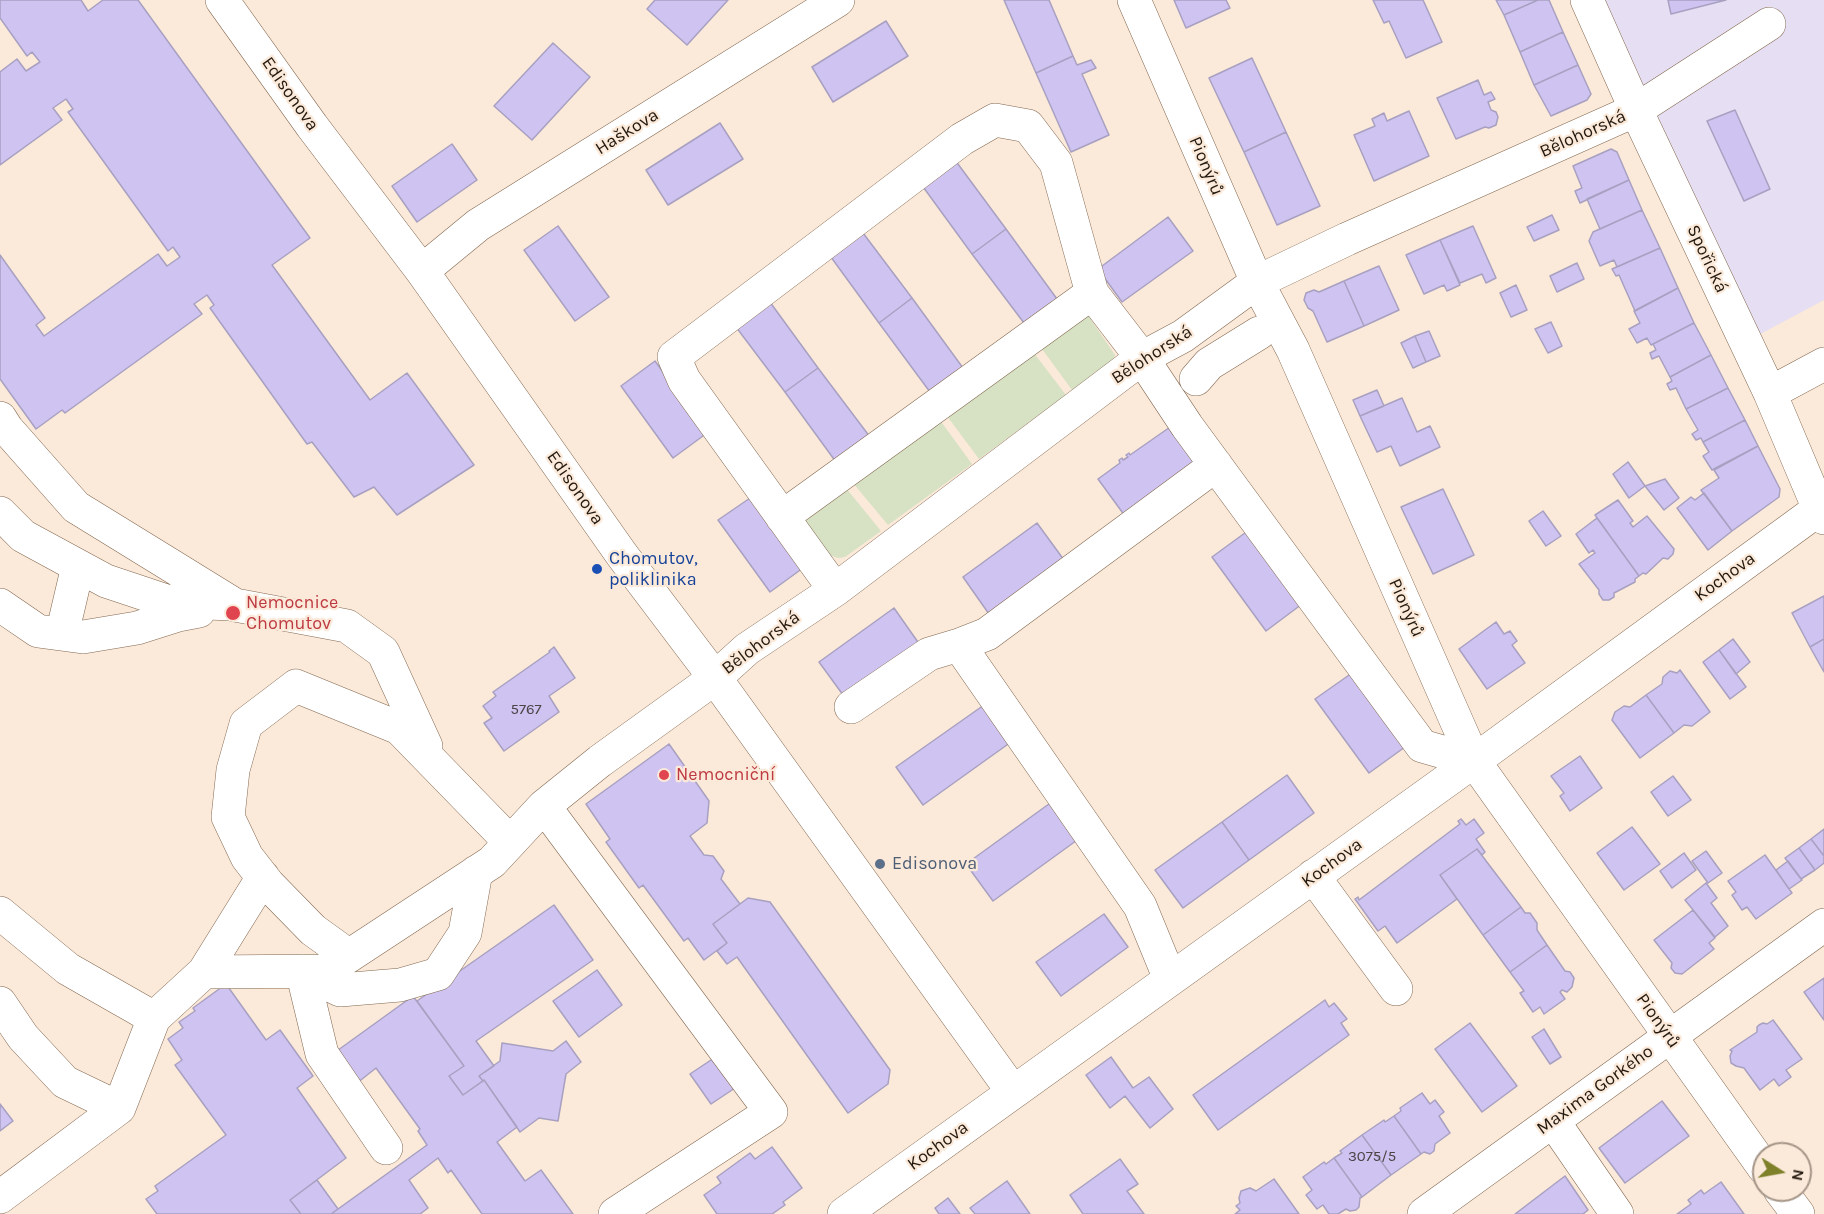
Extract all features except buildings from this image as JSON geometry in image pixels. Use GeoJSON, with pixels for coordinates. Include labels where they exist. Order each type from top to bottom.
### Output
{"type":"FeatureCollection","features":[{"type":"Feature","properties":{"kind":"street","name":"Edisonova"},"geometry":{"type":"LineString","coordinates":[[222,0],[312,126],[422,271],[622,555],[715,678],[1013,1092]]}},
{"type":"Feature","properties":{"kind":"street","name":"Haškova"},"geometry":{"type":"LineString","coordinates":[[422,271],[478,225],[838,0]]}},
{"type":"Feature","properties":{"kind":"street","name":"Pionýrů"},"geometry":{"type":"LineString","coordinates":[[1134,0],[1257,282],[1293,350],[1474,761],[1752,1151]]}},
{"type":"Feature","properties":{"kind":"street","name":"Spořická"},"geometry":{"type":"LineString","coordinates":[[1587,0],[1636,110],[1770,393],[1821,514]]}},
{"type":"Feature","properties":{"kind":"street","name":"Bělohorská"},"geometry":{"type":"LineString","coordinates":[[204,972],[326,971],[492,862],[544,806],[600,761],[715,678],[747,649],[835,590],[1142,358],[1187,332],[1257,282],[1347,239],[1636,110],[1769,24]]}},
{"type":"Feature","properties":{"kind":"street"},"geometry":{"type":"LineString","coordinates":[[835,590],[684,380],[674,357],[962,139],[995,120],[1028,126],[1056,163],[1092,294],[1142,358],[1187,426],[1422,746],[1474,761]]}},
{"type":"Feature","properties":{"kind":"street"},"geometry":{"type":"LineString","coordinates":[[782,517],[1092,294]]}},
{"type":"Feature","properties":{"kind":"street"},"geometry":{"type":"LineString","coordinates":[[1187,332],[1203,371],[1259,333]]}},
{"type":"Feature","properties":{"kind":"street"},"geometry":{"type":"LineString","coordinates":[[1770,393],[1824,364]]}},
{"type":"Feature","properties":{"kind":"street"},"geometry":{"type":"LineString","coordinates":[[0,418],[76,507],[235,604]]}},
{"type":"Feature","properties":{"kind":"street"},"geometry":{"type":"LineString","coordinates":[[851,707],[929,654],[987,634],[1216,465]]}},
{"type":"Feature","properties":{"kind":"street"},"geometry":{"type":"LineString","coordinates":[[0,513],[22,536],[106,581],[166,601],[235,604],[347,626],[383,652],[435,764]]}},
{"type":"Feature","properties":{"kind":"street","name":"Kochova"},"geometry":{"type":"LineString","coordinates":[[844,1214],[1821,514]]}},
{"type":"Feature","properties":{"kind":"street"},"geometry":{"type":"LineString","coordinates":[[62,634],[78,566]]}},
{"type":"Feature","properties":{"kind":"street"},"geometry":{"type":"LineString","coordinates":[[0,605],[38,631],[82,637],[137,628],[178,615],[235,604]]}},
{"type":"Feature","properties":{"kind":"street"},"geometry":{"type":"LineString","coordinates":[[959,645],[1140,906],[1170,980]]}},
{"type":"Feature","properties":{"kind":"street"},"geometry":{"type":"LineString","coordinates":[[349,956],[313,930],[262,877],[247,857],[228,817],[232,771],[246,724],[296,686],[399,728],[510,842]]}},
{"type":"Feature","properties":{"kind":"street"},"geometry":{"type":"LineString","coordinates":[[544,806],[771,1112],[615,1214]]}},
{"type":"Feature","properties":{"kind":"street"},"geometry":{"type":"LineString","coordinates":[[302,971],[340,990],[400,985],[438,974],[465,933],[476,872]]}},
{"type":"Feature","properties":{"kind":"street"},"geometry":{"type":"LineString","coordinates":[[1313,876],[1396,989]]}},
{"type":"Feature","properties":{"kind":"street"},"geometry":{"type":"LineString","coordinates":[[0,1197],[119,1108],[154,1018],[204,972],[262,877]]}},
{"type":"Feature","properties":{"kind":"street"},"geometry":{"type":"LineString","coordinates":[[0,913],[68,969],[154,1018]]}},
{"type":"Feature","properties":{"kind":"street","name":"Maxima Gorkého"},"geometry":{"type":"LineString","coordinates":[[1425,1214],[1824,925]]}},
{"type":"Feature","properties":{"kind":"street"},"geometry":{"type":"LineString","coordinates":[[302,971],[322,1054],[386,1148]]}},
{"type":"Feature","properties":{"kind":"street"},"geometry":{"type":"LineString","coordinates":[[0,1003],[23,1037],[65,1082],[119,1108]]}},
{"type":"Feature","properties":{"kind":"street"},"geometry":{"type":"LineString","coordinates":[[1552,1121],[1617,1214]]}},
{"type":"Feature","properties":{"kind":"shaded area"},"geometry":{"type":"Polygon","coordinates":[[[1574,0],[1824,0],[1824,300],[1736,347],[1574,0]]]}},
{"type":"Feature","properties":{"kind":"green space"},"geometry":{"type":"Polygon","coordinates":[[[1075,309],[1100,313],[1091,320],[1115,355],[1113,360],[1072,390],[1034,338],[1075,309]]]}},
{"type":"Feature","properties":{"kind":"green space"},"geometry":{"type":"Polygon","coordinates":[[[1027,344],[1066,395],[979,459],[941,408],[1027,344]]]}},
{"type":"Feature","properties":{"kind":"green space"},"geometry":{"type":"Polygon","coordinates":[[[934,412],[972,464],[888,525],[848,477],[934,412]]]}},
{"type":"Feature","properties":{"kind":"green space"},"geometry":{"type":"Polygon","coordinates":[[[841,482],[881,531],[845,557],[832,556],[825,561],[799,513],[841,482]]]}},
{"type":"Feature","properties":{"kind":"place","name":"Chomutov, poliklinika"},"geometry":{"type":"Point","coordinates":[597,569]}},
{"type":"Feature","properties":{"kind":"place","name":"Nemocnice Chomutov"},"geometry":{"type":"Point","coordinates":[233,613]}},
{"type":"Feature","properties":{"kind":"place","name":"Nemocniční"},"geometry":{"type":"Point","coordinates":[664,775]}},
{"type":"Feature","properties":{"kind":"place","name":"Edisonova"},"geometry":{"type":"Point","coordinates":[880,864]}}]}
